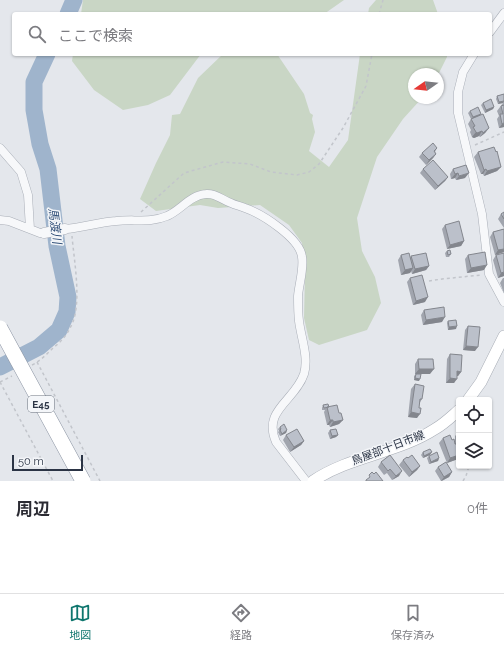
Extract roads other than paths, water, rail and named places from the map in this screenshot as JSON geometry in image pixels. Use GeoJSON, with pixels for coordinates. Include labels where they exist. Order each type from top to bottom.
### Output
{"type":"FeatureCollection","features":[{"type":"Feature","properties":{"kind":"highway","name":"E45"},"geometry":{"type":"LineString","coordinates":[[0,328],[83,481]]}},
{"type":"Feature","properties":{"kind":"main road"},"geometry":{"type":"LineString","coordinates":[[470,397],[481,382],[504,336]]}},
{"type":"Feature","properties":{"kind":"main road","name":"鳥屋部十日市線"},"geometry":{"type":"LineString","coordinates":[[313,481],[342,466],[420,438],[446,422],[456,413]]}},
{"type":"Feature","properties":{"kind":"street"},"geometry":{"type":"LineString","coordinates":[[492,29],[504,13]]}},
{"type":"Feature","properties":{"kind":"street"},"geometry":{"type":"LineString","coordinates":[[473,56],[463,72],[458,92],[458,113],[482,214],[489,274],[504,302]]}},
{"type":"Feature","properties":{"kind":"street"},"geometry":{"type":"LineString","coordinates":[[0,148],[21,172],[28,195],[30,229]]}},
{"type":"Feature","properties":{"kind":"street"},"geometry":{"type":"LineString","coordinates":[[0,220],[8,221],[40,233],[114,221],[150,221],[167,216],[192,199],[205,194],[215,195],[229,203],[246,208],[284,230],[296,243],[302,257],[298,296],[299,319],[305,357],[304,374],[299,385],[276,412],[272,428],[273,436],[276,442],[306,481]]}},
{"type":"Feature","properties":{"kind":"waterway","name":"馬渡川"},"geometry":{"type":"LineString","coordinates":[[69,12],[74,0]]}},
{"type":"Feature","properties":{"kind":"waterway","name":"馬渡川"},"geometry":{"type":"LineString","coordinates":[[0,367],[39,347],[59,330],[67,312],[68,297],[57,246],[48,169],[40,144],[34,110],[34,82],[46,56]]}}]}
